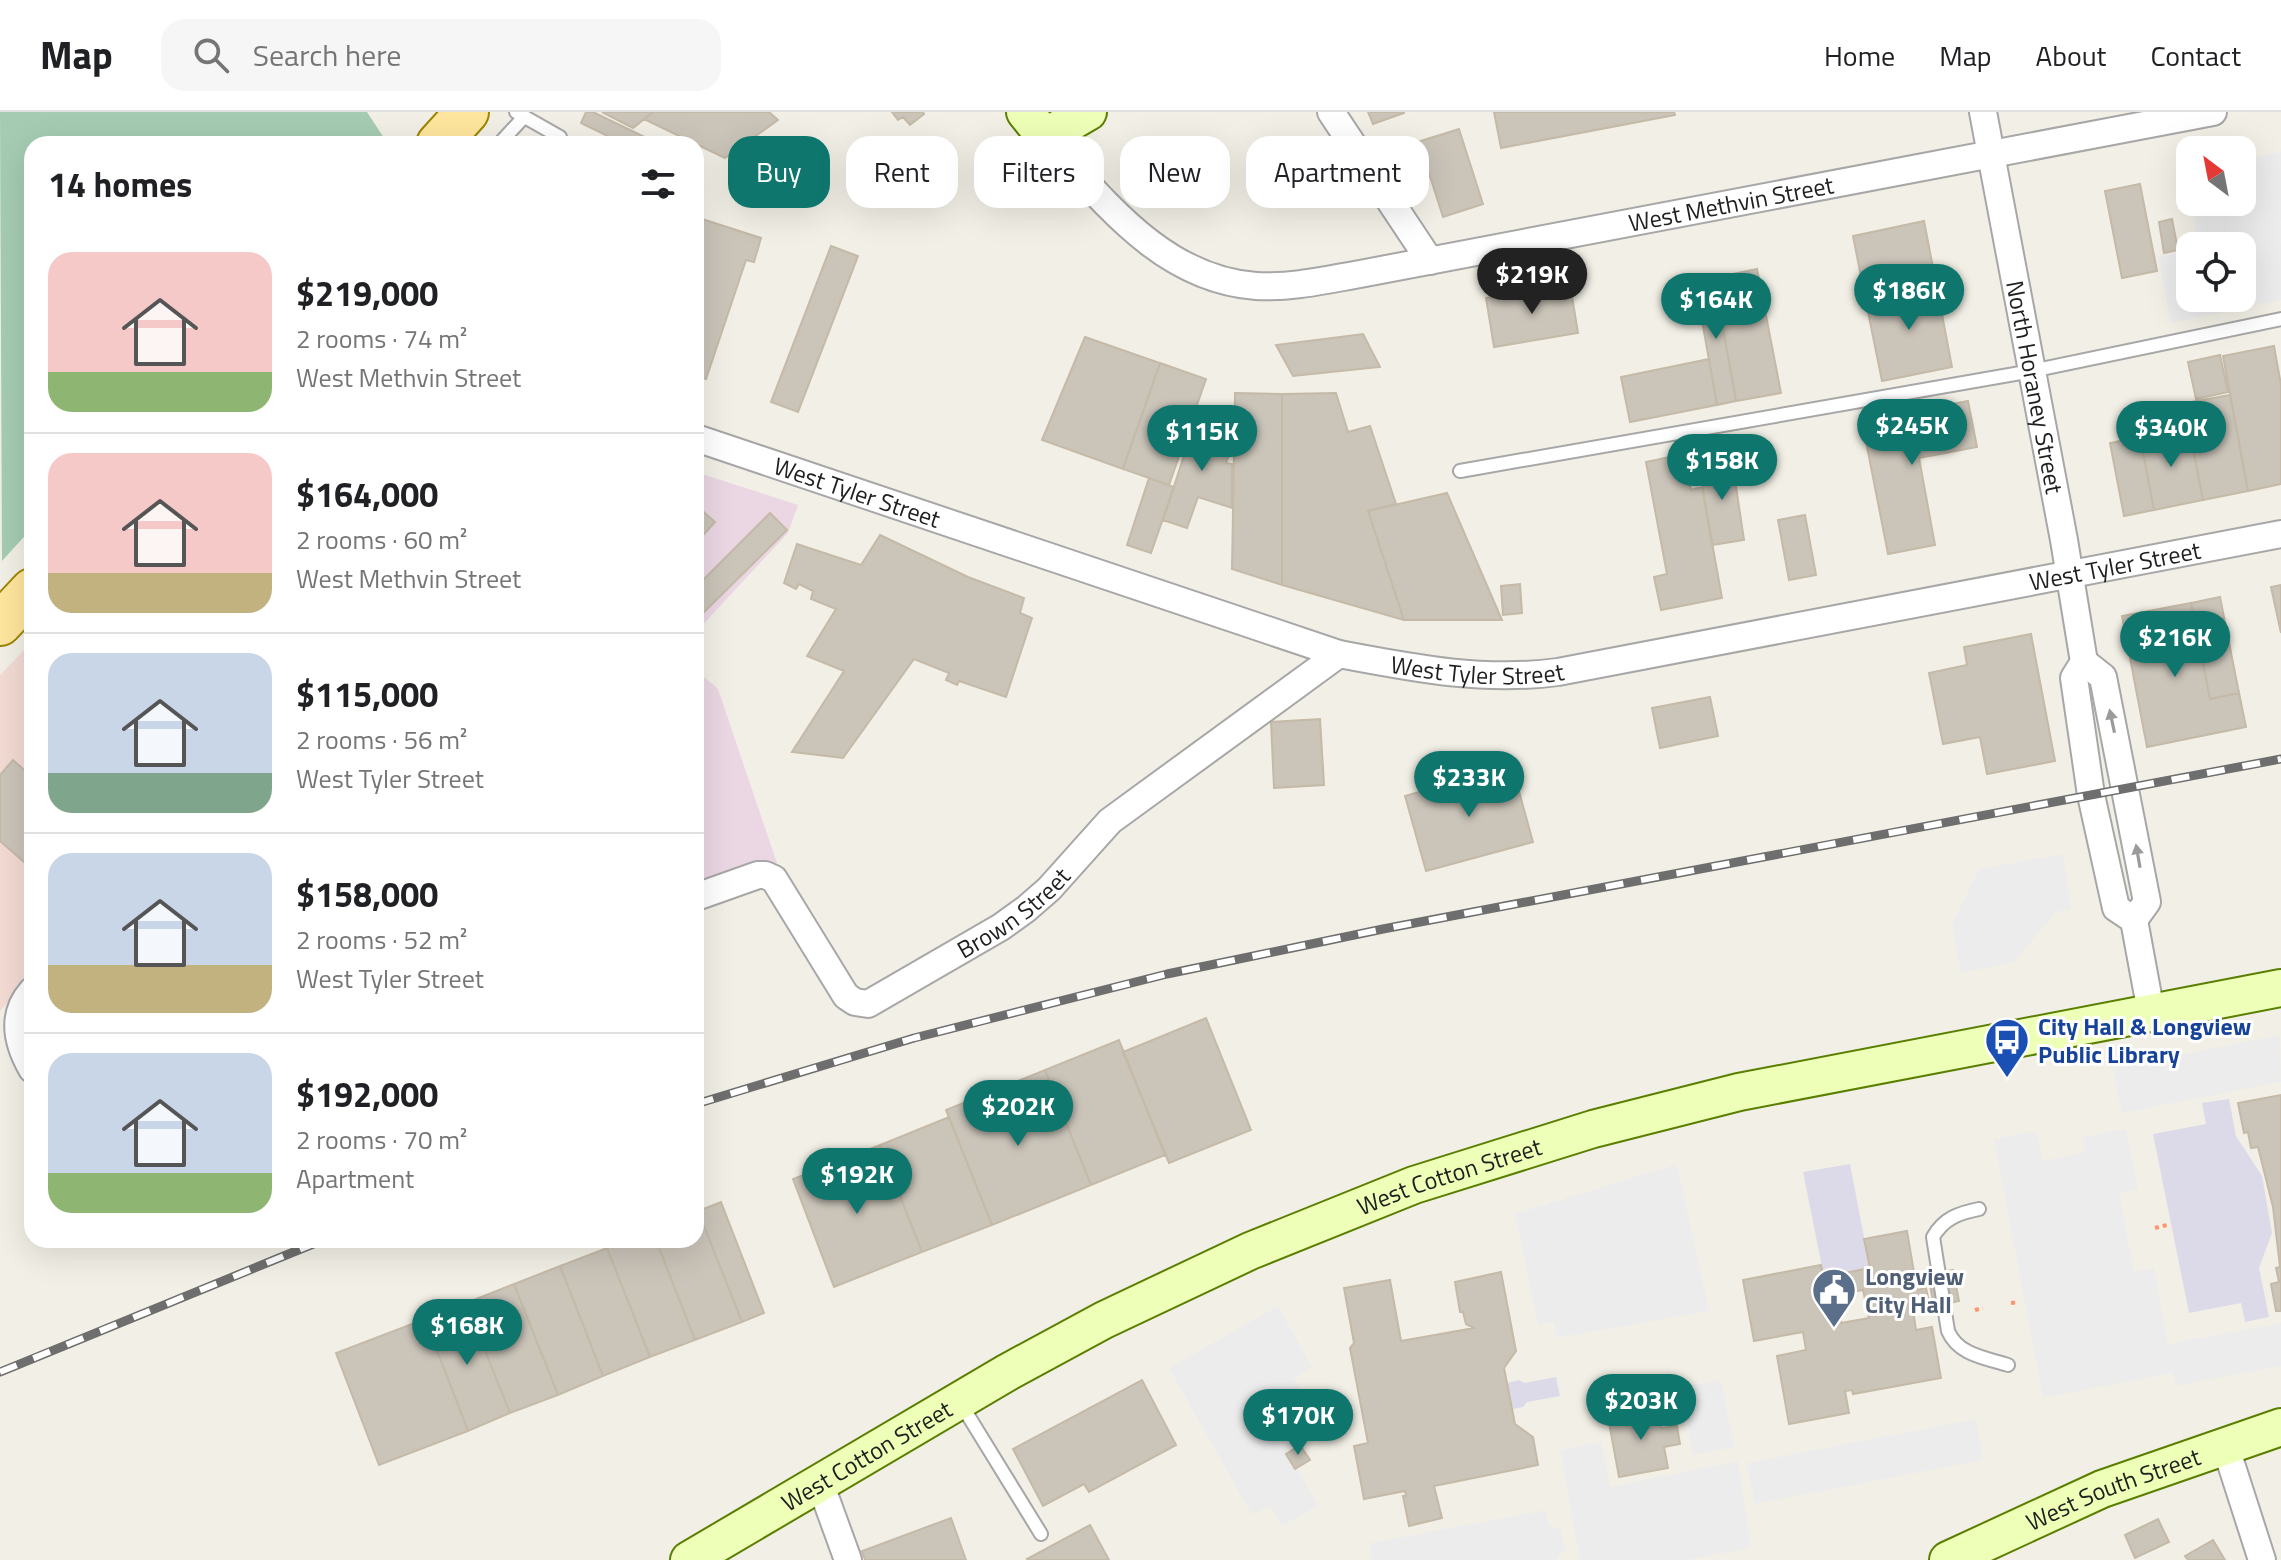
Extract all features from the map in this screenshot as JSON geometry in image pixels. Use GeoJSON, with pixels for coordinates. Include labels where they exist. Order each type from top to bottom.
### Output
{"type":"FeatureCollection","features":[{"type":"Feature","properties":{"kind":"main road"},"geometry":{"type":"LineString","coordinates":[[446,136],[467,112]]}},
{"type":"Feature","properties":{"kind":"main road"},"geometry":{"type":"LineString","coordinates":[[1035,125],[1088,112]]}},
{"type":"Feature","properties":{"kind":"main road"},"geometry":{"type":"LineString","coordinates":[[0,624],[24,598]]}},
{"type":"Feature","properties":{"kind":"main road","name":"West Cotton Street"},"geometry":{"type":"LineString","coordinates":[[689,1560],[1077,1334],[1215,1266],[1376,1199],[1517,1151],[1739,1092],[2281,988]]}},
{"type":"Feature","properties":{"kind":"main road","name":"West South Street"},"geometry":{"type":"LineString","coordinates":[[1948,1560],[2102,1489],[2281,1427]]}},
{"type":"Feature","properties":{"kind":"street"},"geometry":{"type":"LineString","coordinates":[[1331,112],[1430,261]]}},
{"type":"Feature","properties":{"kind":"street","name":"North Horaney Street"},"geometry":{"type":"LineString","coordinates":[[1983,112],[2084,662],[2074,678],[2091,795],[2116,908],[2134,920],[2147,902],[2126,789],[2103,677],[2084,662]]}},
{"type":"Feature","properties":{"kind":"street","name":"West Methvin Street"},"geometry":{"type":"LineString","coordinates":[[1035,125],[1132,230],[1178,261],[1240,284],[1284,286],[2213,112]]}},
{"type":"Feature","properties":{"kind":"street","name":"West Tyler Street"},"geometry":{"type":"LineString","coordinates":[[704,441],[1339,654],[1455,674],[1491,677],[1529,676],[2281,534]]}},
{"type":"Feature","properties":{"kind":"street","name":"Brown Street"},"geometry":{"type":"LineString","coordinates":[[704,894],[758,875],[774,879],[846,996],[855,1002],[868,1004],[1001,927],[1026,909],[1049,889],[1110,821],[1339,654]]}},
{"type":"Feature","properties":{"kind":"street"},"geometry":{"type":"LineString","coordinates":[[2134,920],[2151,1012]]}},
{"type":"Feature","properties":{"kind":"street"},"geometry":{"type":"LineString","coordinates":[[24,1002],[13,1023],[24,1050]]}},
{"type":"Feature","properties":{"kind":"street"},"geometry":{"type":"LineString","coordinates":[[2225,1445],[2262,1560]]}},
{"type":"Feature","properties":{"kind":"street"},"geometry":{"type":"LineString","coordinates":[[820,1483],[848,1560]]}},
{"type":"Feature","properties":{"kind":"lane"},"geometry":{"type":"LineString","coordinates":[[512,136],[520,114],[551,136]]}},
{"type":"Feature","properties":{"kind":"lane"},"geometry":{"type":"LineString","coordinates":[[1460,471],[2032,371],[2281,319]]}},
{"type":"Feature","properties":{"kind":"lane"},"geometry":{"type":"LineString","coordinates":[[1979,1209],[1951,1217],[1933,1237],[1948,1331],[1954,1343],[1965,1351],[2008,1365]]}},
{"type":"Feature","properties":{"kind":"lane"},"geometry":{"type":"LineString","coordinates":[[959,1401],[1041,1534]]}},
{"type":"Feature","properties":{"kind":"path"},"geometry":{"type":"LineString","coordinates":[[2155,1228],[2167,1225]]}},
{"type":"Feature","properties":{"kind":"path"},"geometry":{"type":"LineString","coordinates":[[2011,1303],[2019,1302]]}},
{"type":"Feature","properties":{"kind":"path"},"geometry":{"type":"LineString","coordinates":[[1975,1310],[1983,1308]]}},
{"type":"Feature","properties":{"kind":"shaded area"},"geometry":{"type":"Polygon","coordinates":[[[2281,152],[2281,300],[2256,305],[2256,232],[2196,232],[2193,216],[2256,216],[2256,157],[2281,152]]]}},
{"type":"Feature","properties":{"kind":"shaded area"},"geometry":{"type":"Polygon","coordinates":[[[2176,253],[2176,312],[2224,312],[2171,323],[2158,257],[2176,253]]]}},
{"type":"Feature","properties":{"kind":"shaded area"},"geometry":{"type":"Polygon","coordinates":[[[704,475],[798,505],[788,533],[704,623],[704,475]]]}},
{"type":"Feature","properties":{"kind":"shaded area"},"geometry":{"type":"Polygon","coordinates":[[[24,650],[24,984],[0,1011],[0,675],[24,650]]]}},
{"type":"Feature","properties":{"kind":"shaded area"},"geometry":{"type":"Polygon","coordinates":[[[704,677],[718,689],[777,863],[704,881],[704,677]]]}},
{"type":"Feature","properties":{"kind":"shaded area"},"geometry":{"type":"Polygon","coordinates":[[[2063,854],[2071,909],[2056,912],[2014,962],[1961,973],[1952,925],[1979,869],[2063,854]]]}},
{"type":"Feature","properties":{"kind":"shaded area"},"geometry":{"type":"Polygon","coordinates":[[[2280,1035],[2281,1082],[2122,1113],[2113,1068],[2280,1035]]]}},
{"type":"Feature","properties":{"kind":"shaded area"},"geometry":{"type":"Polygon","coordinates":[[[2229,1099],[2236,1136],[2262,1176],[2272,1233],[2259,1268],[2269,1317],[2245,1322],[2241,1303],[2189,1313],[2153,1134],[2206,1124],[2202,1103],[2229,1099]]]}},
{"type":"Feature","properties":{"kind":"shaded area"},"geometry":{"type":"Polygon","coordinates":[[[2126,1129],[2138,1189],[2119,1194],[2134,1271],[2154,1268],[2168,1344],[2281,1323],[2281,1366],[2176,1386],[2173,1373],[2043,1398],[1994,1139],[2036,1131],[2043,1161],[2085,1152],[2083,1137],[2126,1129]]]}},
{"type":"Feature","properties":{"kind":"shaded area"},"geometry":{"type":"Polygon","coordinates":[[[1677,1164],[1709,1311],[1557,1338],[1554,1322],[1538,1324],[1515,1214],[1677,1164]]]}},
{"type":"Feature","properties":{"kind":"shaded area"},"geometry":{"type":"Polygon","coordinates":[[[1850,1164],[1870,1268],[1824,1277],[1803,1172],[1850,1164]]]}},
{"type":"Feature","properties":{"kind":"shaded area"},"geometry":{"type":"Polygon","coordinates":[[[1278,1306],[1312,1367],[1294,1378],[1323,1429],[1286,1449],[1318,1506],[1282,1526],[1270,1506],[1252,1515],[1169,1368],[1278,1306]]]}},
{"type":"Feature","properties":{"kind":"shaded area"},"geometry":{"type":"Polygon","coordinates":[[[1556,1377],[1560,1396],[1527,1402],[1523,1407],[1513,1409],[1507,1383],[1556,1377]]]}},
{"type":"Feature","properties":{"kind":"shaded area"},"geometry":{"type":"Polygon","coordinates":[[[1721,1380],[1734,1447],[1693,1455],[1681,1387],[1721,1380]]]}},
{"type":"Feature","properties":{"kind":"shaded area"},"geometry":{"type":"Polygon","coordinates":[[[1976,1419],[1983,1460],[1755,1504],[1747,1463],[1976,1419]]]}},
{"type":"Feature","properties":{"kind":"shaded area"},"geometry":{"type":"Polygon","coordinates":[[[1601,1442],[1610,1487],[1738,1461],[1751,1548],[1687,1560],[1580,1560],[1560,1450],[1601,1442]]]}},
{"type":"Feature","properties":{"kind":"shaded area"},"geometry":{"type":"Polygon","coordinates":[[[1546,1510],[1549,1526],[1560,1528],[1565,1551],[1560,1553],[1557,1560],[1372,1560],[1370,1543],[1546,1510]]]}},
{"type":"Feature","properties":{"kind":"green space"},"geometry":{"type":"Polygon","coordinates":[[[0,112],[367,112],[383,136],[24,136],[24,537],[2,561],[0,112]]]}},
{"type":"Feature","properties":{"kind":"building"},"geometry":{"type":"Polygon","coordinates":[[[586,112],[593,112],[642,136],[608,136],[581,123],[586,112]]]}},
{"type":"Feature","properties":{"kind":"building"},"geometry":{"type":"Polygon","coordinates":[[[602,112],[653,112],[633,128],[602,112]]]}},
{"type":"Feature","properties":{"kind":"building"},"geometry":{"type":"Polygon","coordinates":[[[653,112],[769,112],[778,120],[756,136],[728,136],[728,156],[725,158],[704,148],[704,136],[679,136],[644,119],[653,112]]]}},
{"type":"Feature","properties":{"kind":"building"},"geometry":{"type":"Polygon","coordinates":[[[892,112],[924,114],[910,125],[903,117],[898,120],[892,112]]]}},
{"type":"Feature","properties":{"kind":"building"},"geometry":{"type":"Polygon","coordinates":[[[1368,112],[1404,112],[1404,113],[1373,124],[1368,112]]]}},
{"type":"Feature","properties":{"kind":"building"},"geometry":{"type":"Polygon","coordinates":[[[1494,112],[1674,112],[1675,115],[1501,148],[1494,112]]]}},
{"type":"Feature","properties":{"kind":"building"},"geometry":{"type":"Polygon","coordinates":[[[1459,129],[1483,204],[1443,217],[1429,173],[1429,138],[1459,129]]]}},
{"type":"Feature","properties":{"kind":"building"},"geometry":{"type":"Polygon","coordinates":[[[2140,184],[2157,271],[2122,278],[2105,191],[2140,184]]]}},
{"type":"Feature","properties":{"kind":"building"},"geometry":{"type":"Polygon","coordinates":[[[2172,219],[2176,250],[2164,253],[2159,222],[2172,219]]]}},
{"type":"Feature","properties":{"kind":"building"},"geometry":{"type":"Polygon","coordinates":[[[704,220],[761,238],[754,262],[746,260],[706,379],[704,220]]]}},
{"type":"Feature","properties":{"kind":"building"},"geometry":{"type":"Polygon","coordinates":[[[1924,221],[1936,283],[1865,297],[1853,236],[1924,221]]]}},
{"type":"Feature","properties":{"kind":"building"},"geometry":{"type":"Polygon","coordinates":[[[831,246],[858,256],[798,412],[771,402],[831,246]]]}},
{"type":"Feature","properties":{"kind":"building"},"geometry":{"type":"Polygon","coordinates":[[[1757,269],[1781,393],[1736,401],[1714,278],[1757,269]]]}},
{"type":"Feature","properties":{"kind":"building"},"geometry":{"type":"Polygon","coordinates":[[[1714,278],[1736,401],[1717,405],[1695,281],[1714,278]]]}},
{"type":"Feature","properties":{"kind":"building"},"geometry":{"type":"Polygon","coordinates":[[[1936,283],[1952,367],[1882,381],[1865,297],[1936,283]]]}},
{"type":"Feature","properties":{"kind":"building"},"geometry":{"type":"Polygon","coordinates":[[[1570,284],[1578,333],[1494,347],[1486,298],[1570,284]]]}},
{"type":"Feature","properties":{"kind":"building"},"geometry":{"type":"Polygon","coordinates":[[[1363,334],[1380,367],[1293,376],[1276,345],[1363,334]]]}},
{"type":"Feature","properties":{"kind":"building"},"geometry":{"type":"Polygon","coordinates":[[[1085,337],[1160,363],[1123,469],[1042,440],[1085,337]]]}},
{"type":"Feature","properties":{"kind":"building"},"geometry":{"type":"Polygon","coordinates":[[[2274,346],[2281,385],[2281,484],[2248,491],[2223,356],[2274,346]]]}},
{"type":"Feature","properties":{"kind":"building"},"geometry":{"type":"Polygon","coordinates":[[[2220,355],[2228,392],[2196,399],[2188,362],[2220,355]]]}},
{"type":"Feature","properties":{"kind":"building"},"geometry":{"type":"Polygon","coordinates":[[[1709,359],[1717,405],[1630,422],[1621,377],[1709,359]]]}},
{"type":"Feature","properties":{"kind":"building"},"geometry":{"type":"Polygon","coordinates":[[[1160,363],[1206,379],[1169,485],[1123,469],[1160,363]]]}},
{"type":"Feature","properties":{"kind":"building"},"geometry":{"type":"Polygon","coordinates":[[[1235,393],[1282,394],[1282,585],[1232,569],[1235,393]]]}},
{"type":"Feature","properties":{"kind":"building"},"geometry":{"type":"Polygon","coordinates":[[[1336,393],[1348,432],[1370,426],[1396,504],[1368,511],[1404,620],[1282,585],[1282,394],[1336,393]]]}},
{"type":"Feature","properties":{"kind":"building"},"geometry":{"type":"Polygon","coordinates":[[[2230,395],[2248,491],[2203,500],[2188,423],[2195,422],[2191,402],[2230,395]]]}},
{"type":"Feature","properties":{"kind":"building"},"geometry":{"type":"Polygon","coordinates":[[[1968,401],[1977,447],[1919,458],[1935,545],[1888,554],[1862,421],[1968,401]]]}},
{"type":"Feature","properties":{"kind":"building"},"geometry":{"type":"Polygon","coordinates":[[[1196,419],[1233,430],[1228,444],[1233,445],[1226,463],[1232,464],[1232,508],[1198,497],[1187,528],[1163,520],[1196,419]]]}},
{"type":"Feature","properties":{"kind":"building"},"geometry":{"type":"Polygon","coordinates":[[[2189,428],[2203,500],[2154,510],[2140,437],[2189,428]]]}},
{"type":"Feature","properties":{"kind":"building"},"geometry":{"type":"Polygon","coordinates":[[[2140,437],[2154,510],[2124,516],[2110,443],[2140,437]]]}},
{"type":"Feature","properties":{"kind":"building"},"geometry":{"type":"Polygon","coordinates":[[[1684,454],[1691,490],[1702,487],[1722,598],[1661,610],[1654,577],[1667,574],[1646,462],[1684,454]]]}},
{"type":"Feature","properties":{"kind":"building"},"geometry":{"type":"Polygon","coordinates":[[[1732,460],[1744,540],[1712,545],[1699,465],[1732,460]]]}},
{"type":"Feature","properties":{"kind":"building"},"geometry":{"type":"Polygon","coordinates":[[[1149,478],[1174,487],[1151,553],[1127,545],[1149,478]]]}},
{"type":"Feature","properties":{"kind":"building"},"geometry":{"type":"Polygon","coordinates":[[[1447,493],[1502,620],[1404,620],[1368,511],[1447,493]]]}},
{"type":"Feature","properties":{"kind":"building"},"geometry":{"type":"Polygon","coordinates":[[[704,512],[715,522],[704,534],[704,512]]]}},
{"type":"Feature","properties":{"kind":"building"},"geometry":{"type":"Polygon","coordinates":[[[770,513],[787,530],[704,612],[704,579],[770,513]]]}},
{"type":"Feature","properties":{"kind":"building"},"geometry":{"type":"Polygon","coordinates":[[[1805,515],[1816,575],[1789,580],[1778,520],[1805,515]]]}},
{"type":"Feature","properties":{"kind":"building"},"geometry":{"type":"Polygon","coordinates":[[[880,535],[968,577],[1024,598],[1020,613],[1032,618],[1006,697],[959,681],[957,685],[946,680],[949,673],[914,659],[843,758],[792,752],[844,671],[807,656],[836,609],[811,599],[813,591],[799,584],[796,589],[784,583],[797,544],[861,565],[880,535]]]}},
{"type":"Feature","properties":{"kind":"building"},"geometry":{"type":"Polygon","coordinates":[[[1520,584],[1522,613],[1503,615],[1501,586],[1520,584]]]}},
{"type":"Feature","properties":{"kind":"building"},"geometry":{"type":"Polygon","coordinates":[[[2281,585],[2281,633],[2271,587],[2281,585]]]}},
{"type":"Feature","properties":{"kind":"building"},"geometry":{"type":"Polygon","coordinates":[[[2220,597],[2239,693],[2210,699],[2191,603],[2220,597]]]}},
{"type":"Feature","properties":{"kind":"building"},"geometry":{"type":"Polygon","coordinates":[[[2191,603],[2210,699],[2239,693],[2246,727],[2147,747],[2122,616],[2191,603]]]}},
{"type":"Feature","properties":{"kind":"building"},"geometry":{"type":"Polygon","coordinates":[[[2031,634],[2055,761],[1987,774],[1980,737],[1943,744],[1929,673],[1967,665],[1964,647],[2031,634]]]}},
{"type":"Feature","properties":{"kind":"building"},"geometry":{"type":"Polygon","coordinates":[[[1710,697],[1718,736],[1660,748],[1652,708],[1710,697]]]}},
{"type":"Feature","properties":{"kind":"building"},"geometry":{"type":"Polygon","coordinates":[[[1320,719],[1324,785],[1274,788],[1271,722],[1320,719]]]}},
{"type":"Feature","properties":{"kind":"building"},"geometry":{"type":"Polygon","coordinates":[[[13,760],[24,770],[24,862],[0,841],[0,775],[13,760]]]}},
{"type":"Feature","properties":{"kind":"building"},"geometry":{"type":"Polygon","coordinates":[[[1512,766],[1533,842],[1426,871],[1405,796],[1512,766]]]}},
{"type":"Feature","properties":{"kind":"building"},"geometry":{"type":"Polygon","coordinates":[[[1206,1018],[1251,1130],[1169,1163],[1123,1052],[1206,1018]]]}},
{"type":"Feature","properties":{"kind":"building"},"geometry":{"type":"Polygon","coordinates":[[[1119,1040],[1165,1155],[1091,1185],[1045,1070],[1119,1040]]]}},
{"type":"Feature","properties":{"kind":"building"},"geometry":{"type":"Polygon","coordinates":[[[1045,1070],[1091,1185],[992,1225],[946,1110],[1045,1070]]]}},
{"type":"Feature","properties":{"kind":"building"},"geometry":{"type":"Polygon","coordinates":[[[2281,1095],[2281,1311],[2276,1311],[2271,1284],[2279,1282],[2276,1268],[2280,1267],[2273,1207],[2258,1147],[2251,1148],[2248,1132],[2244,1133],[2238,1103],[2281,1095]]]}},
{"type":"Feature","properties":{"kind":"building"},"geometry":{"type":"Polygon","coordinates":[[[949,1117],[992,1225],[922,1252],[880,1145],[949,1117]]]}},
{"type":"Feature","properties":{"kind":"building"},"geometry":{"type":"Polygon","coordinates":[[[880,1145],[922,1252],[834,1287],[793,1179],[880,1145]]]}},
{"type":"Feature","properties":{"kind":"building"},"geometry":{"type":"Polygon","coordinates":[[[721,1202],[764,1313],[742,1322],[704,1226],[704,1209],[721,1202]]]}},
{"type":"Feature","properties":{"kind":"building"},"geometry":{"type":"Polygon","coordinates":[[[704,1226],[742,1322],[695,1340],[659,1248],[704,1248],[704,1226]]]}},
{"type":"Feature","properties":{"kind":"building","name":"Longview City Hall"},"geometry":{"type":"Polygon","coordinates":[[[1907,1231],[1917,1290],[1926,1288],[1930,1307],[1913,1310],[1916,1330],[1932,1327],[1941,1378],[1853,1394],[1852,1390],[1845,1391],[1849,1413],[1789,1424],[1777,1356],[1806,1350],[1803,1332],[1754,1341],[1743,1280],[1821,1265],[1824,1277],[1870,1268],[1864,1239],[1907,1231]],[[1863,1290],[1836,1295],[1841,1323],[1869,1318],[1863,1290]]]}},
{"type":"Feature","properties":{"kind":"building"},"geometry":{"type":"Polygon","coordinates":[[[607,1248],[659,1248],[695,1340],[650,1357],[607,1248]]]}},
{"type":"Feature","properties":{"kind":"building"},"geometry":{"type":"Polygon","coordinates":[[[607,1248],[650,1357],[603,1376],[560,1266],[607,1248]]]}},
{"type":"Feature","properties":{"kind":"building"},"geometry":{"type":"Polygon","coordinates":[[[560,1266],[603,1376],[558,1395],[514,1284],[560,1266]]]}},
{"type":"Feature","properties":{"kind":"building"},"geometry":{"type":"Polygon","coordinates":[[[1953,1270],[1959,1301],[1934,1306],[1928,1275],[1953,1270]]]}},
{"type":"Feature","properties":{"kind":"building"},"geometry":{"type":"Polygon","coordinates":[[[1501,1272],[1516,1351],[1504,1368],[1515,1424],[1533,1437],[1538,1465],[1434,1486],[1442,1518],[1409,1526],[1403,1496],[1406,1496],[1405,1491],[1364,1499],[1354,1446],[1368,1443],[1350,1348],[1354,1343],[1344,1288],[1390,1280],[1401,1341],[1474,1328],[1466,1324],[1463,1312],[1460,1312],[1455,1282],[1501,1272]]]}},
{"type":"Feature","properties":{"kind":"building"},"geometry":{"type":"Polygon","coordinates":[[[514,1284],[558,1395],[510,1413],[466,1303],[514,1284]]]}},
{"type":"Feature","properties":{"kind":"building"},"geometry":{"type":"Polygon","coordinates":[[[466,1303],[510,1413],[468,1431],[425,1319],[466,1303]]]}},
{"type":"Feature","properties":{"kind":"building"},"geometry":{"type":"Polygon","coordinates":[[[425,1319],[468,1431],[379,1465],[336,1353],[425,1319]]]}},
{"type":"Feature","properties":{"kind":"building"},"geometry":{"type":"Polygon","coordinates":[[[1142,1380],[1176,1445],[1089,1492],[1084,1484],[1043,1506],[1013,1449],[1142,1380]]]}},
{"type":"Feature","properties":{"kind":"building"},"geometry":{"type":"Polygon","coordinates":[[[1657,1408],[1661,1428],[1677,1426],[1680,1444],[1664,1447],[1668,1468],[1619,1477],[1608,1417],[1657,1408]]]}},
{"type":"Feature","properties":{"kind":"building"},"geometry":{"type":"Polygon","coordinates":[[[1300,1445],[1310,1460],[1295,1469],[1286,1454],[1300,1445]]]}},
{"type":"Feature","properties":{"kind":"building"},"geometry":{"type":"Polygon","coordinates":[[[951,1518],[966,1560],[865,1560],[862,1551],[951,1518]]]}},
{"type":"Feature","properties":{"kind":"building"},"geometry":{"type":"Polygon","coordinates":[[[2158,1519],[2169,1542],[2135,1558],[2125,1535],[2158,1519]]]}},
{"type":"Feature","properties":{"kind":"building"},"geometry":{"type":"Polygon","coordinates":[[[1090,1525],[1109,1560],[1027,1559],[1090,1525]]]}},
{"type":"Feature","properties":{"kind":"building"},"geometry":{"type":"Polygon","coordinates":[[[2213,1540],[2225,1560],[2188,1560],[2185,1556],[2213,1540]]]}},
{"type":"Feature","properties":{"kind":"railway"},"geometry":{"type":"LineString","coordinates":[[704,1102],[914,1038],[1167,974],[1383,929],[2281,759]]}},
{"type":"Feature","properties":{"kind":"railway"},"geometry":{"type":"LineString","coordinates":[[0,1372],[303,1248]]}},
{"type":"Feature","properties":{"kind":"place","name":"City Hall & Longview Public Library"},"geometry":{"type":"Point","coordinates":[2007,1079]}},
{"type":"Feature","properties":{"kind":"place","name":"Longview City Hall"},"geometry":{"type":"Point","coordinates":[1834,1329]}}]}
